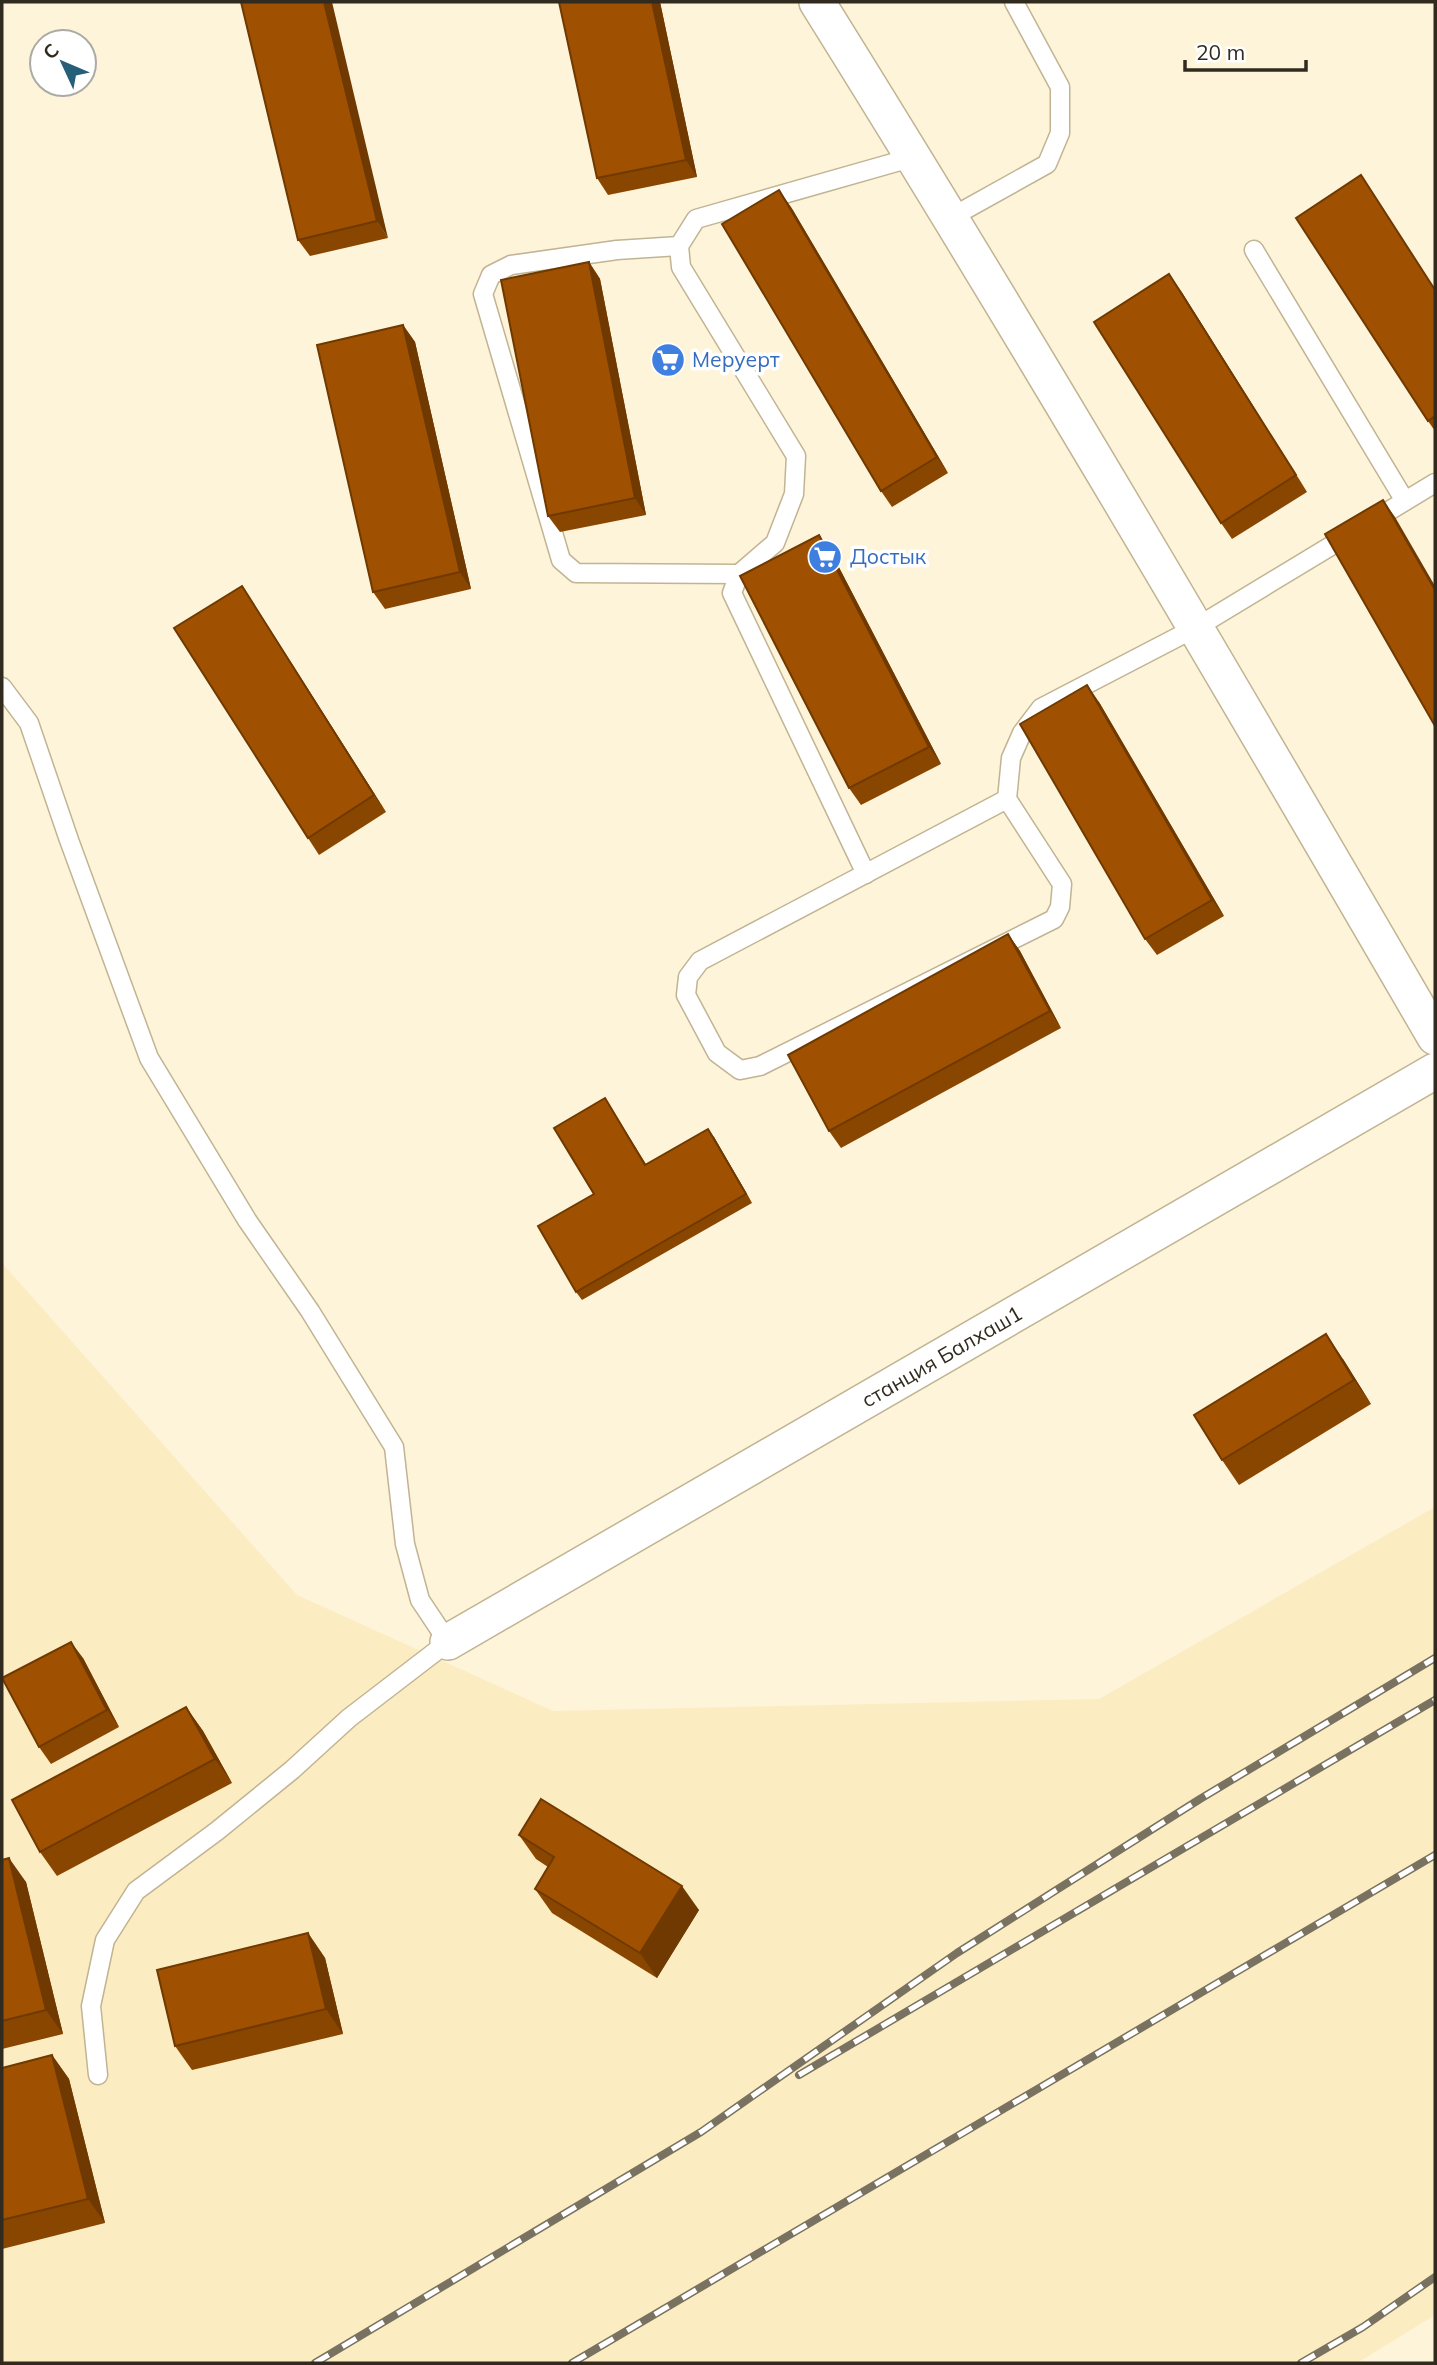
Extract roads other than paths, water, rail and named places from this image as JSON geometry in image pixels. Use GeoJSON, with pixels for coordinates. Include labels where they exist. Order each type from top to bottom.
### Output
{"type":"FeatureCollection","features":[{"type":"Feature","properties":{"kind":"street"},"geometry":{"type":"LineString","coordinates":[[817,2],[914,157],[1197,627],[1435,1037]]}},
{"type":"Feature","properties":{"kind":"street","name":"станция Балхаш1"},"geometry":{"type":"LineString","coordinates":[[448,1642],[1435,1071]]}},
{"type":"Feature","properties":{"kind":"lane"},"geometry":{"type":"LineString","coordinates":[[950,218],[1047,164],[1060,133],[1060,87],[1014,2]]}},
{"type":"Feature","properties":{"kind":"lane"},"geometry":{"type":"LineString","coordinates":[[866,874],[732,593],[739,575],[775,543],[794,494],[796,456],[681,267],[679,246],[696,219],[914,157]]}},
{"type":"Feature","properties":{"kind":"lane"},"geometry":{"type":"LineString","coordinates":[[679,246],[618,250],[511,265],[491,275],[483,294],[561,560],[576,573],[739,575]]}},
{"type":"Feature","properties":{"kind":"lane"},"geometry":{"type":"LineString","coordinates":[[1254,250],[1405,501]]}},
{"type":"Feature","properties":{"kind":"lane"},"geometry":{"type":"LineString","coordinates":[[1007,799],[700,961],[688,977],[686,995],[717,1053],[740,1070],[760,1066],[1054,919],[1060,907],[1062,884],[1007,799],[1012,758],[1022,733],[1041,708],[1197,627],[1435,483]]}},
{"type":"Feature","properties":{"kind":"lane"},"geometry":{"type":"LineString","coordinates":[[2,687],[29,723],[149,1058],[247,1220],[310,1311],[394,1447],[405,1544],[420,1600],[448,1642],[349,1718],[217,1832],[136,1891],[105,1940],[91,2006],[98,2075]]}},
{"type":"Feature","properties":{"kind":"railway"},"geometry":{"type":"LineString","coordinates":[[315,2363],[701,2132],[957,1953],[1200,1799],[1435,1658]]}},
{"type":"Feature","properties":{"kind":"railway"},"geometry":{"type":"LineString","coordinates":[[799,2075],[1435,1700]]}},
{"type":"Feature","properties":{"kind":"railway"},"geometry":{"type":"LineString","coordinates":[[572,2363],[1435,1855]]}},
{"type":"Feature","properties":{"kind":"railway"},"geometry":{"type":"LineString","coordinates":[[1301,2363],[1363,2327],[1435,2277]]}},
{"type":"Feature","properties":{"kind":"place","name":"Меруерт"},"geometry":{"type":"Point","coordinates":[668,360]}},
{"type":"Feature","properties":{"kind":"place","name":"Достык"},"geometry":{"type":"Point","coordinates":[825,557]}}]}
